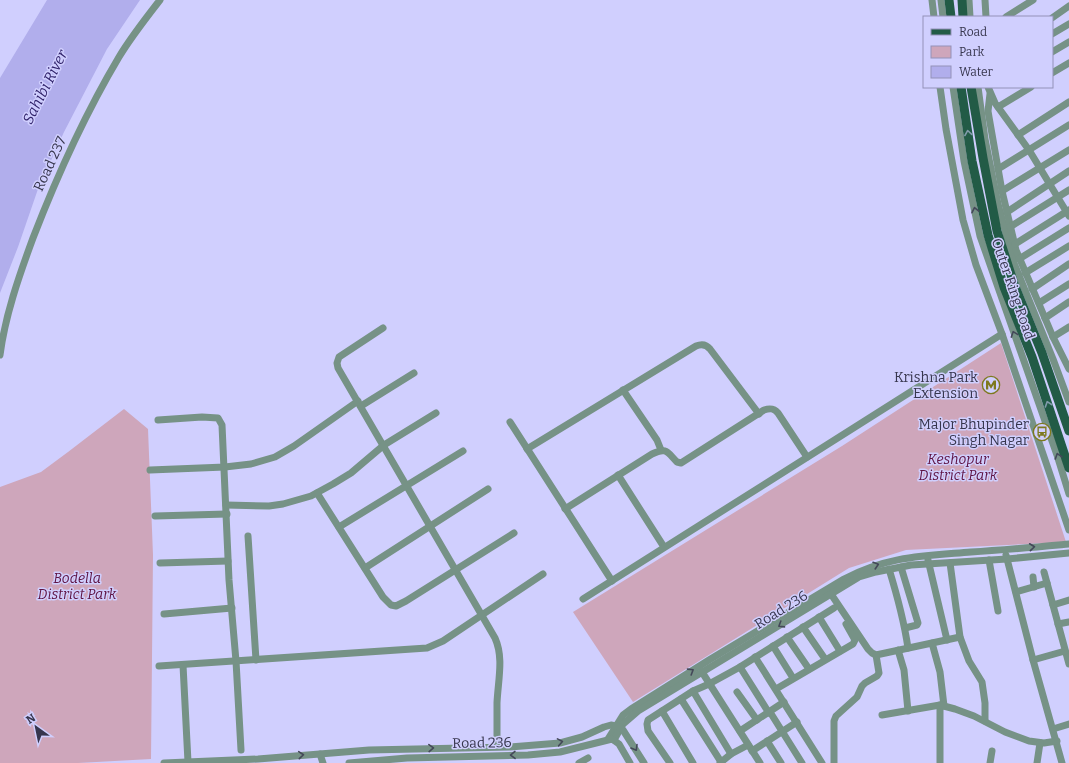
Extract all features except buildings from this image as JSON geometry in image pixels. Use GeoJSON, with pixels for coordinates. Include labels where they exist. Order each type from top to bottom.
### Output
{"type":"FeatureCollection","features":[{"type":"Feature","properties":{"kind":"main road"},"geometry":{"type":"LineString","coordinates":[[949,0],[951,16]]}},
{"type":"Feature","properties":{"kind":"main road"},"geometry":{"type":"LineString","coordinates":[[962,0],[963,16]]}},
{"type":"Feature","properties":{"kind":"main road","name":"Outer Ring Road"},"geometry":{"type":"LineString","coordinates":[[961,88],[972,161],[988,235],[1004,287],[1032,356],[1069,468]]}},
{"type":"Feature","properties":{"kind":"main road","name":"Outer Ring Road"},"geometry":{"type":"LineString","coordinates":[[971,88],[982,158],[997,231],[1014,284],[1042,353],[1069,430]]}},
{"type":"Feature","properties":{"kind":"street","name":"Road 237"},"geometry":{"type":"LineString","coordinates":[[0,355],[2,339],[22,270],[45,206],[93,104],[120,56],[160,0]]}},
{"type":"Feature","properties":{"kind":"street"},"geometry":{"type":"LineString","coordinates":[[932,0],[934,16]]}},
{"type":"Feature","properties":{"kind":"street"},"geometry":{"type":"LineString","coordinates":[[941,0],[943,16]]}},
{"type":"Feature","properties":{"kind":"street"},"geometry":{"type":"LineString","coordinates":[[969,0],[970,16]]}},
{"type":"Feature","properties":{"kind":"street"},"geometry":{"type":"LineString","coordinates":[[986,0],[986,16]]}},
{"type":"Feature","properties":{"kind":"street"},"geometry":{"type":"LineString","coordinates":[[1008,16],[1033,0]]}},
{"type":"Feature","properties":{"kind":"street"},"geometry":{"type":"LineString","coordinates":[[1053,17],[1069,6]]}},
{"type":"Feature","properties":{"kind":"street"},"geometry":{"type":"LineString","coordinates":[[1053,33],[1069,24]]}},
{"type":"Feature","properties":{"kind":"street"},"geometry":{"type":"LineString","coordinates":[[1053,51],[1069,42]]}},
{"type":"Feature","properties":{"kind":"street"},"geometry":{"type":"LineString","coordinates":[[1053,73],[1069,63]]}},
{"type":"Feature","properties":{"kind":"street"},"geometry":{"type":"LineString","coordinates":[[940,88],[946,129],[963,220],[976,265],[1002,334],[1069,530]]}},
{"type":"Feature","properties":{"kind":"street","name":"Outer Ring Road"},"geometry":{"type":"LineString","coordinates":[[953,88],[964,161],[980,236],[1057,455],[1069,494]]}},
{"type":"Feature","properties":{"kind":"street","name":"Outer Ring Road"},"geometry":{"type":"LineString","coordinates":[[978,88],[985,139],[998,204],[1014,263],[1069,402]]}},
{"type":"Feature","properties":{"kind":"street"},"geometry":{"type":"LineString","coordinates":[[998,107],[1028,88]]}},
{"type":"Feature","properties":{"kind":"street"},"geometry":{"type":"LineString","coordinates":[[989,91],[1068,213],[1015,244]]}},
{"type":"Feature","properties":{"kind":"street"},"geometry":{"type":"LineString","coordinates":[[989,91],[988,111],[1010,227],[1032,289],[1069,369]]}},
{"type":"Feature","properties":{"kind":"street"},"geometry":{"type":"LineString","coordinates":[[1018,135],[1069,102]]}},
{"type":"Feature","properties":{"kind":"street"},"geometry":{"type":"LineString","coordinates":[[998,169],[1069,125]]}},
{"type":"Feature","properties":{"kind":"street"},"geometry":{"type":"LineString","coordinates":[[1002,191],[1069,150]]}},
{"type":"Feature","properties":{"kind":"street"},"geometry":{"type":"LineString","coordinates":[[1007,212],[1069,171]]}},
{"type":"Feature","properties":{"kind":"street"},"geometry":{"type":"LineString","coordinates":[[1010,227],[1069,190]]}},
{"type":"Feature","properties":{"kind":"street"},"geometry":{"type":"LineString","coordinates":[[1020,258],[1069,228]]}},
{"type":"Feature","properties":{"kind":"street"},"geometry":{"type":"LineString","coordinates":[[1026,273],[1069,246]]}},
{"type":"Feature","properties":{"kind":"street"},"geometry":{"type":"LineString","coordinates":[[1032,289],[1069,264]]}},
{"type":"Feature","properties":{"kind":"street"},"geometry":{"type":"LineString","coordinates":[[1039,304],[1069,284]]}},
{"type":"Feature","properties":{"kind":"street"},"geometry":{"type":"LineString","coordinates":[[1045,318],[1069,302]]}},
{"type":"Feature","properties":{"kind":"street"},"geometry":{"type":"LineString","coordinates":[[1053,337],[1069,327]]}},
{"type":"Feature","properties":{"kind":"street"},"geometry":{"type":"LineString","coordinates":[[383,328],[339,357],[337,362],[338,368],[360,403],[482,614],[499,647],[501,657],[497,704],[497,746]]}},
{"type":"Feature","properties":{"kind":"street"},"geometry":{"type":"LineString","coordinates":[[583,599],[1002,334]]}},
{"type":"Feature","properties":{"kind":"street"},"geometry":{"type":"LineString","coordinates":[[527,450],[696,346],[704,345],[710,349],[759,414]]}},
{"type":"Feature","properties":{"kind":"street"},"geometry":{"type":"LineString","coordinates":[[1053,359],[1069,351]]}},
{"type":"Feature","properties":{"kind":"street"},"geometry":{"type":"LineString","coordinates":[[150,470],[251,464],[275,457],[360,403],[414,373]]}},
{"type":"Feature","properties":{"kind":"street"},"geometry":{"type":"LineString","coordinates":[[623,390],[657,440],[661,450]]}},
{"type":"Feature","properties":{"kind":"street"},"geometry":{"type":"LineString","coordinates":[[565,509],[652,454],[661,450],[668,452],[677,462],[681,463],[759,414],[770,409],[776,411],[807,457]]}},
{"type":"Feature","properties":{"kind":"street"},"geometry":{"type":"LineString","coordinates":[[226,505],[268,506],[283,504],[317,493],[351,472],[384,445],[436,413]]}},
{"type":"Feature","properties":{"kind":"street"},"geometry":{"type":"LineString","coordinates":[[158,420],[202,417],[218,418],[222,425],[228,561],[241,750]]}},
{"type":"Feature","properties":{"kind":"street"},"geometry":{"type":"LineString","coordinates":[[510,422],[612,581]]}},
{"type":"Feature","properties":{"kind":"street"},"geometry":{"type":"LineString","coordinates":[[339,527],[463,451]]}},
{"type":"Feature","properties":{"kind":"street"},"geometry":{"type":"LineString","coordinates":[[618,475],[664,547]]}},
{"type":"Feature","properties":{"kind":"street"},"geometry":{"type":"LineString","coordinates":[[365,568],[488,489]]}},
{"type":"Feature","properties":{"kind":"street"},"geometry":{"type":"LineString","coordinates":[[317,493],[383,597],[391,605],[396,606],[406,601],[514,533]]}},
{"type":"Feature","properties":{"kind":"street"},"geometry":{"type":"LineString","coordinates":[[155,516],[227,514]]}},
{"type":"Feature","properties":{"kind":"street"},"geometry":{"type":"LineString","coordinates":[[248,536],[256,660]]}},
{"type":"Feature","properties":{"kind":"street"},"geometry":{"type":"LineString","coordinates":[[618,726],[623,715],[631,709],[709,660],[860,570],[886,561],[929,555],[1069,544]]}},
{"type":"Feature","properties":{"kind":"street"},"geometry":{"type":"LineString","coordinates":[[1005,550],[1033,660],[1062,763]]}},
{"type":"Feature","properties":{"kind":"street","name":"Road 236"},"geometry":{"type":"LineString","coordinates":[[349,763],[528,755],[560,752],[614,741],[618,726],[638,711],[829,595],[860,578],[901,567],[1007,559],[1069,552]]}},
{"type":"Feature","properties":{"kind":"street"},"geometry":{"type":"LineString","coordinates":[[929,555],[928,564],[943,618],[947,640]]}},
{"type":"Feature","properties":{"kind":"street"},"geometry":{"type":"LineString","coordinates":[[988,560],[998,611]]}},
{"type":"Feature","properties":{"kind":"street"},"geometry":{"type":"LineString","coordinates":[[160,563],[228,561]]}},
{"type":"Feature","properties":{"kind":"street"},"geometry":{"type":"LineString","coordinates":[[950,563],[960,637],[969,661],[982,682],[985,703],[985,720]]}},
{"type":"Feature","properties":{"kind":"street"},"geometry":{"type":"LineString","coordinates":[[901,567],[918,623],[917,625],[905,628]]}},
{"type":"Feature","properties":{"kind":"street"},"geometry":{"type":"LineString","coordinates":[[889,569],[898,598],[908,648]]}},
{"type":"Feature","properties":{"kind":"street"},"geometry":{"type":"LineString","coordinates":[[1044,572],[1069,664]]}},
{"type":"Feature","properties":{"kind":"street"},"geometry":{"type":"LineString","coordinates":[[159,666],[427,648],[444,641],[543,574]]}},
{"type":"Feature","properties":{"kind":"street"},"geometry":{"type":"LineString","coordinates":[[1033,577],[1034,587]]}},
{"type":"Feature","properties":{"kind":"street"},"geometry":{"type":"LineString","coordinates":[[1016,592],[1047,583]]}},
{"type":"Feature","properties":{"kind":"street"},"geometry":{"type":"LineString","coordinates":[[829,595],[868,649],[876,655],[960,637]]}},
{"type":"Feature","properties":{"kind":"street"},"geometry":{"type":"LineString","coordinates":[[776,689],[853,644],[855,640],[850,630],[834,608],[829,595]]}},
{"type":"Feature","properties":{"kind":"street"},"geometry":{"type":"LineString","coordinates":[[1053,604],[1069,600]]}},
{"type":"Feature","properties":{"kind":"street"},"geometry":{"type":"LineString","coordinates":[[164,614],[232,608]]}},
{"type":"Feature","properties":{"kind":"street"},"geometry":{"type":"LineString","coordinates":[[670,763],[648,730],[648,720],[693,691],[740,667],[834,608]]}},
{"type":"Feature","properties":{"kind":"street"},"geometry":{"type":"LineString","coordinates":[[819,617],[840,651]]}},
{"type":"Feature","properties":{"kind":"street"},"geometry":{"type":"LineString","coordinates":[[1058,624],[1069,622]]}},
{"type":"Feature","properties":{"kind":"street"},"geometry":{"type":"LineString","coordinates":[[803,627],[825,659]]}},
{"type":"Feature","properties":{"kind":"street"},"geometry":{"type":"LineString","coordinates":[[787,637],[809,669]]}},
{"type":"Feature","properties":{"kind":"street"},"geometry":{"type":"LineString","coordinates":[[932,643],[940,672],[942,706],[940,763]]}},
{"type":"Feature","properties":{"kind":"street"},"geometry":{"type":"LineString","coordinates":[[773,646],[793,678]]}},
{"type":"Feature","properties":{"kind":"street"},"geometry":{"type":"LineString","coordinates":[[898,650],[904,670],[908,711]]}},
{"type":"Feature","properties":{"kind":"street"},"geometry":{"type":"LineString","coordinates":[[1033,660],[1065,651]]}},
{"type":"Feature","properties":{"kind":"street"},"geometry":{"type":"LineString","coordinates":[[834,763],[834,721],[839,712],[857,696],[865,683],[879,673],[876,655]]}},
{"type":"Feature","properties":{"kind":"street"},"geometry":{"type":"LineString","coordinates":[[756,657],[822,763]]}},
{"type":"Feature","properties":{"kind":"street"},"geometry":{"type":"LineString","coordinates":[[183,665],[188,762]]}},
{"type":"Feature","properties":{"kind":"street"},"geometry":{"type":"LineString","coordinates":[[740,667],[802,763]]}},
{"type":"Feature","properties":{"kind":"street"},"geometry":{"type":"LineString","coordinates":[[702,672],[760,763]]}},
{"type":"Feature","properties":{"kind":"street"},"geometry":{"type":"LineString","coordinates":[[693,691],[732,754]]}},
{"type":"Feature","properties":{"kind":"street"},"geometry":{"type":"LineString","coordinates":[[737,692],[757,720]]}},
{"type":"Feature","properties":{"kind":"street"},"geometry":{"type":"LineString","coordinates":[[680,699],[720,763],[732,754],[767,741],[797,722]]}},
{"type":"Feature","properties":{"kind":"street"},"geometry":{"type":"LineString","coordinates":[[740,731],[784,702]]}},
{"type":"Feature","properties":{"kind":"street"},"geometry":{"type":"LineString","coordinates":[[882,715],[942,706],[985,720],[1005,732],[1029,740],[1040,743],[1057,741]]}},
{"type":"Feature","properties":{"kind":"street"},"geometry":{"type":"LineString","coordinates":[[662,711],[693,763]]}},
{"type":"Feature","properties":{"kind":"street"},"geometry":{"type":"LineString","coordinates":[[1053,729],[1069,724]]}},
{"type":"Feature","properties":{"kind":"street"},"geometry":{"type":"LineString","coordinates":[[164,763],[258,759],[369,750],[497,746],[560,742],[582,737],[604,727],[618,726],[626,733],[644,763]]}},
{"type":"Feature","properties":{"kind":"street"},"geometry":{"type":"LineString","coordinates":[[614,741],[630,763]]}},
{"type":"Feature","properties":{"kind":"street"},"geometry":{"type":"LineString","coordinates":[[767,741],[781,763]]}},
{"type":"Feature","properties":{"kind":"street"},"geometry":{"type":"LineString","coordinates":[[1037,763],[1040,743]]}},
{"type":"Feature","properties":{"kind":"street"},"geometry":{"type":"LineString","coordinates":[[990,763],[992,751]]}},
{"type":"Feature","properties":{"kind":"street"},"geometry":{"type":"LineString","coordinates":[[320,754],[323,763]]}},
{"type":"Feature","properties":{"kind":"street"},"geometry":{"type":"LineString","coordinates":[[579,763],[588,758]]}},
{"type":"Feature","properties":{"kind":"green space","name":"Keshopur District Park"},"geometry":{"type":"Polygon","coordinates":[[[1001,343],[1066,542],[906,550],[849,568],[633,702],[573,612],[842,446],[1001,343]]]}},
{"type":"Feature","properties":{"kind":"green space","name":"Bodella District Park"},"geometry":{"type":"Polygon","coordinates":[[[124,409],[148,429],[153,555],[151,759],[78,763],[0,763],[0,487],[41,472],[124,409]]]}},
{"type":"Feature","properties":{"kind":"water","name":"Sahibi River"},"geometry":{"type":"Polygon","coordinates":[[[47,0],[140,0],[107,49],[64,132],[38,189],[0,293],[0,78],[47,0]]]}},
{"type":"Feature","properties":{"kind":"place","name":"Krishna Park Extension"},"geometry":{"type":"Point","coordinates":[991,385]}},
{"type":"Feature","properties":{"kind":"place","name":"Major Bhupinder Singh Nagar"},"geometry":{"type":"Point","coordinates":[1042,432]}}]}
